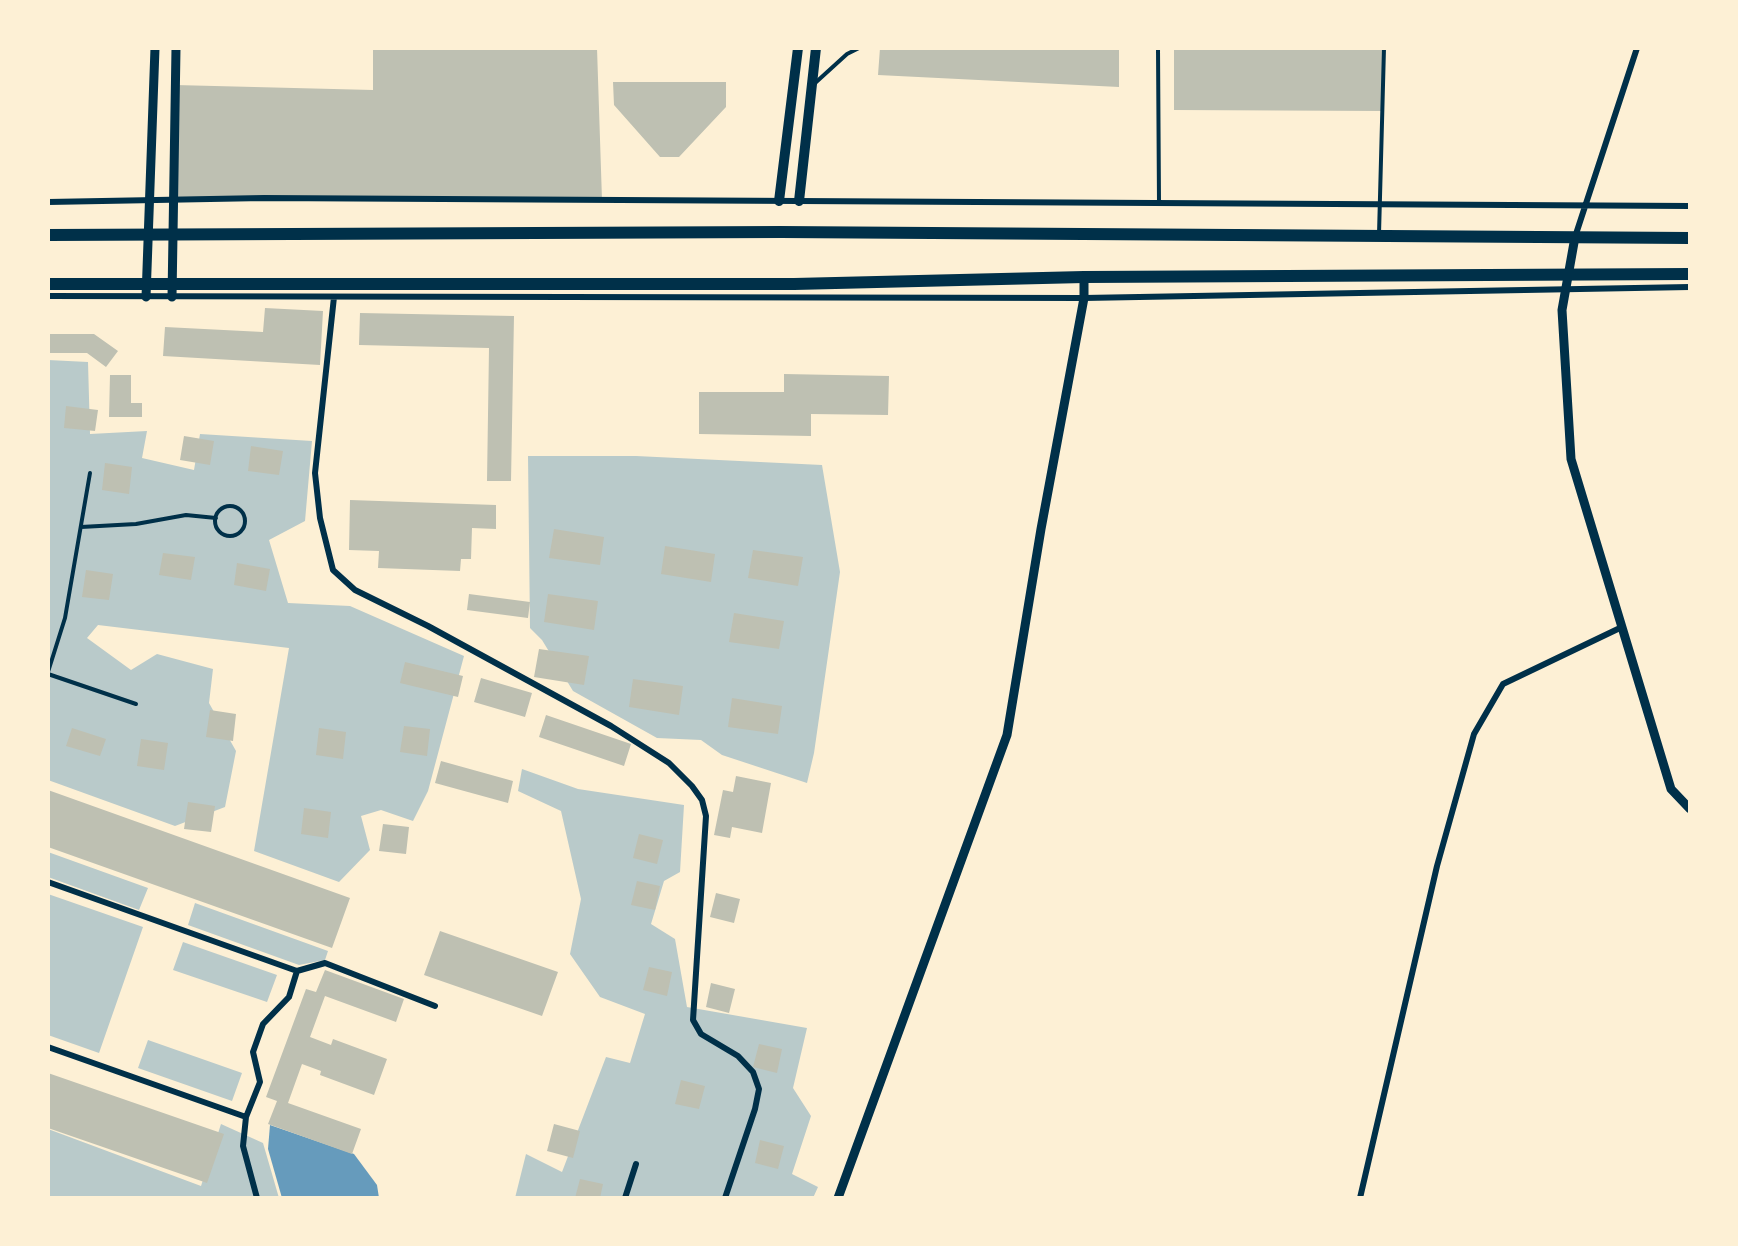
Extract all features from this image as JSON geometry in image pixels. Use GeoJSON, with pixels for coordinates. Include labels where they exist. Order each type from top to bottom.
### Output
{"type":"FeatureCollection","features":[{"type":"Feature","properties":{"kind":"highway"},"geometry":{"type":"LineString","coordinates":[[48,235],[792,232],[1690,238]]}},
{"type":"Feature","properties":{"kind":"highway"},"geometry":{"type":"LineString","coordinates":[[48,284],[146,291],[794,284],[1084,277],[1690,274]]}},
{"type":"Feature","properties":{"kind":"main road"},"geometry":{"type":"LineString","coordinates":[[779,201],[798,48]]}},
{"type":"Feature","properties":{"kind":"main road"},"geometry":{"type":"LineString","coordinates":[[799,201],[816,48]]}},
{"type":"Feature","properties":{"kind":"street"},"geometry":{"type":"LineString","coordinates":[[48,296],[146,291],[155,48]]}},
{"type":"Feature","properties":{"kind":"street"},"geometry":{"type":"LineString","coordinates":[[176,48],[172,290],[334,297],[1084,298],[1690,287]]}},
{"type":"Feature","properties":{"kind":"street"},"geometry":{"type":"LineString","coordinates":[[1637,48],[1575,237],[1562,310],[1571,459],[1671,789],[1690,809]]}},
{"type":"Feature","properties":{"kind":"street"},"geometry":{"type":"LineString","coordinates":[[48,202],[373,199],[1690,206]]}},
{"type":"Feature","properties":{"kind":"street"},"geometry":{"type":"LineString","coordinates":[[838,1198],[1007,735],[1041,529],[1084,298],[1084,277]]}},
{"type":"Feature","properties":{"kind":"street"},"geometry":{"type":"LineString","coordinates":[[334,297],[315,473],[320,518],[333,570],[354,590],[428,626],[611,726],[669,763],[692,786],[702,800],[706,816],[693,1020],[701,1034],[738,1056],[753,1072],[759,1089],[755,1109],[725,1198]]}},
{"type":"Feature","properties":{"kind":"street"},"geometry":{"type":"LineString","coordinates":[[1360,1198],[1437,866],[1474,734],[1503,684],[1622,627]]}},
{"type":"Feature","properties":{"kind":"street"},"geometry":{"type":"LineString","coordinates":[[48,882],[297,971],[325,963],[435,1006]]}},
{"type":"Feature","properties":{"kind":"street"},"geometry":{"type":"LineString","coordinates":[[257,1198],[243,1146],[246,1117],[260,1082],[253,1052],[262,1024],[289,997],[297,971]]}},
{"type":"Feature","properties":{"kind":"street"},"geometry":{"type":"LineString","coordinates":[[48,1047],[246,1117]]}},
{"type":"Feature","properties":{"kind":"street"},"geometry":{"type":"LineString","coordinates":[[625,1198],[636,1164]]}},
{"type":"Feature","properties":{"kind":"lane"},"geometry":{"type":"LineString","coordinates":[[812,86],[847,54],[858,48]]}},
{"type":"Feature","properties":{"kind":"lane"},"geometry":{"type":"LineString","coordinates":[[1158,48],[1159,203]]}},
{"type":"Feature","properties":{"kind":"lane"},"geometry":{"type":"LineString","coordinates":[[1379,235],[1384,48]]}},
{"type":"Feature","properties":{"kind":"lane"},"geometry":{"type":"LineString","coordinates":[[90,473],[65,618],[48,673],[136,704]]}},
{"type":"Feature","properties":{"kind":"lane"},"geometry":{"type":"LineString","coordinates":[[233,506],[242,511],[244,525],[238,533],[228,535],[217,528],[216,518],[224,508],[233,506]]}},
{"type":"Feature","properties":{"kind":"lane"},"geometry":{"type":"LineString","coordinates":[[81,527],[136,524],[186,515],[216,518]]}},
{"type":"Feature","properties":{"kind":"shaded area"},"geometry":{"type":"Polygon","coordinates":[[[48,360],[88,362],[90,434],[147,431],[142,458],[194,470],[200,434],[312,441],[305,521],[269,540],[288,603],[350,606],[464,656],[428,791],[413,821],[381,810],[361,816],[370,850],[339,882],[254,851],[289,648],[98,625],[87,638],[131,670],[157,654],[213,669],[209,703],[236,751],[225,807],[175,826],[48,780],[48,360]]]}},
{"type":"Feature","properties":{"kind":"shaded area"},"geometry":{"type":"Polygon","coordinates":[[[528,456],[636,456],[822,465],[840,572],[814,753],[807,783],[722,755],[701,740],[657,738],[573,691],[542,640],[530,628],[528,456]]]}},
{"type":"Feature","properties":{"kind":"shaded area"},"geometry":{"type":"Polygon","coordinates":[[[522,769],[578,789],[684,805],[680,872],[664,881],[651,924],[675,939],[687,1007],[807,1028],[793,1088],[811,1116],[792,1174],[818,1187],[813,1198],[515,1198],[526,1154],[562,1172],[606,1057],[630,1063],[645,1014],[600,997],[570,954],[581,899],[561,811],[518,791],[522,769]]]}},
{"type":"Feature","properties":{"kind":"shaded area"},"geometry":{"type":"Polygon","coordinates":[[[48,852],[148,888],[139,910],[48,877],[48,852]]]}},
{"type":"Feature","properties":{"kind":"shaded area"},"geometry":{"type":"Polygon","coordinates":[[[48,894],[143,927],[99,1053],[48,1035],[48,894]]]}},
{"type":"Feature","properties":{"kind":"shaded area"},"geometry":{"type":"Polygon","coordinates":[[[195,903],[328,951],[325,960],[299,965],[188,925],[195,903]]]}},
{"type":"Feature","properties":{"kind":"shaded area"},"geometry":{"type":"Polygon","coordinates":[[[183,942],[277,975],[267,1002],[173,970],[183,942]]]}},
{"type":"Feature","properties":{"kind":"shaded area"},"geometry":{"type":"Polygon","coordinates":[[[148,1040],[242,1073],[232,1101],[138,1068],[148,1040]]]}},
{"type":"Feature","properties":{"kind":"shaded area"},"geometry":{"type":"Polygon","coordinates":[[[221,1124],[263,1143],[279,1198],[48,1198],[48,1129],[201,1186],[221,1124]]]}},
{"type":"Feature","properties":{"kind":"water"},"geometry":{"type":"Polygon","coordinates":[[[270,1125],[354,1154],[377,1185],[379,1198],[282,1198],[268,1149],[270,1125]]]}},
{"type":"Feature","properties":{"kind":"building"},"geometry":{"type":"Polygon","coordinates":[[[373,48],[597,48],[602,200],[172,201],[175,85],[373,90],[373,48]]]}},
{"type":"Feature","properties":{"kind":"building"},"geometry":{"type":"Polygon","coordinates":[[[880,48],[1119,48],[1119,87],[878,75],[880,48]]]}},
{"type":"Feature","properties":{"kind":"building"},"geometry":{"type":"Polygon","coordinates":[[[1174,48],[1382,48],[1382,111],[1174,110],[1174,48]]]}},
{"type":"Feature","properties":{"kind":"building"},"geometry":{"type":"Polygon","coordinates":[[[613,82],[726,82],[726,107],[679,157],[660,157],[614,105],[613,82]]]}},
{"type":"Feature","properties":{"kind":"building"},"geometry":{"type":"Polygon","coordinates":[[[265,308],[323,311],[320,365],[163,356],[165,327],[263,332],[265,308]]]}},
{"type":"Feature","properties":{"kind":"building"},"geometry":{"type":"Polygon","coordinates":[[[360,313],[514,316],[511,481],[487,481],[489,348],[359,345],[360,313]]]}},
{"type":"Feature","properties":{"kind":"building"},"geometry":{"type":"Polygon","coordinates":[[[48,334],[94,334],[118,351],[106,367],[87,353],[48,353],[48,334]]]}},
{"type":"Feature","properties":{"kind":"building"},"geometry":{"type":"Polygon","coordinates":[[[784,374],[889,376],[888,415],[811,414],[811,436],[699,434],[699,392],[784,392],[784,374]]]}},
{"type":"Feature","properties":{"kind":"building"},"geometry":{"type":"Polygon","coordinates":[[[110,375],[131,375],[131,403],[142,403],[142,417],[109,417],[110,375]]]}},
{"type":"Feature","properties":{"kind":"building"},"geometry":{"type":"Polygon","coordinates":[[[66,406],[98,410],[95,431],[64,428],[66,406]]]}},
{"type":"Feature","properties":{"kind":"building"},"geometry":{"type":"Polygon","coordinates":[[[184,436],[214,441],[210,465],[180,460],[184,436]]]}},
{"type":"Feature","properties":{"kind":"building"},"geometry":{"type":"Polygon","coordinates":[[[251,446],[283,451],[279,475],[248,471],[251,446]]]}},
{"type":"Feature","properties":{"kind":"building"},"geometry":{"type":"Polygon","coordinates":[[[105,463],[132,467],[129,494],[102,490],[105,463]]]}},
{"type":"Feature","properties":{"kind":"building"},"geometry":{"type":"Polygon","coordinates":[[[350,500],[496,505],[496,529],[472,528],[471,559],[461,559],[460,571],[378,568],[379,551],[349,550],[350,500]]]}},
{"type":"Feature","properties":{"kind":"building"},"geometry":{"type":"Polygon","coordinates":[[[554,529],[604,537],[600,565],[549,558],[554,529]]]}},
{"type":"Feature","properties":{"kind":"building"},"geometry":{"type":"Polygon","coordinates":[[[665,546],[715,554],[711,582],[661,574],[665,546]]]}},
{"type":"Feature","properties":{"kind":"building"},"geometry":{"type":"Polygon","coordinates":[[[753,550],[803,557],[798,586],[748,578],[753,550]]]}},
{"type":"Feature","properties":{"kind":"building"},"geometry":{"type":"Polygon","coordinates":[[[163,553],[195,557],[191,580],[159,575],[163,553]]]}},
{"type":"Feature","properties":{"kind":"building"},"geometry":{"type":"Polygon","coordinates":[[[237,563],[270,569],[266,591],[234,585],[237,563]]]}},
{"type":"Feature","properties":{"kind":"building"},"geometry":{"type":"Polygon","coordinates":[[[86,570],[113,574],[109,600],[82,597],[86,570]]]}},
{"type":"Feature","properties":{"kind":"building"},"geometry":{"type":"Polygon","coordinates":[[[469,594],[530,602],[528,618],[467,610],[469,594]]]}},
{"type":"Feature","properties":{"kind":"building"},"geometry":{"type":"Polygon","coordinates":[[[548,594],[598,601],[594,630],[544,622],[548,594]]]}},
{"type":"Feature","properties":{"kind":"building"},"geometry":{"type":"Polygon","coordinates":[[[734,613],[784,621],[779,649],[729,642],[734,613]]]}},
{"type":"Feature","properties":{"kind":"building"},"geometry":{"type":"Polygon","coordinates":[[[539,649],[589,656],[584,685],[534,677],[539,649]]]}},
{"type":"Feature","properties":{"kind":"building"},"geometry":{"type":"Polygon","coordinates":[[[405,662],[463,676],[458,697],[400,683],[405,662]]]}},
{"type":"Feature","properties":{"kind":"building"},"geometry":{"type":"Polygon","coordinates":[[[481,678],[532,693],[525,717],[474,702],[481,678]]]}},
{"type":"Feature","properties":{"kind":"building"},"geometry":{"type":"Polygon","coordinates":[[[633,679],[683,686],[679,715],[629,707],[633,679]]]}},
{"type":"Feature","properties":{"kind":"building"},"geometry":{"type":"Polygon","coordinates":[[[732,698],[782,706],[778,734],[728,727],[732,698]]]}},
{"type":"Feature","properties":{"kind":"building"},"geometry":{"type":"Polygon","coordinates":[[[210,710],[236,714],[233,741],[206,737],[210,710]]]}},
{"type":"Feature","properties":{"kind":"building"},"geometry":{"type":"Polygon","coordinates":[[[546,715],[631,744],[624,766],[539,737],[546,715]]]}},
{"type":"Feature","properties":{"kind":"building"},"geometry":{"type":"Polygon","coordinates":[[[404,726],[430,729],[427,756],[400,752],[404,726]]]}},
{"type":"Feature","properties":{"kind":"building"},"geometry":{"type":"Polygon","coordinates":[[[72,728],[106,739],[100,756],[66,746],[72,728]]]}},
{"type":"Feature","properties":{"kind":"building"},"geometry":{"type":"Polygon","coordinates":[[[319,728],[346,732],[343,759],[316,755],[319,728]]]}},
{"type":"Feature","properties":{"kind":"building"},"geometry":{"type":"Polygon","coordinates":[[[141,739],[168,743],[164,770],[137,766],[141,739]]]}},
{"type":"Feature","properties":{"kind":"building"},"geometry":{"type":"Polygon","coordinates":[[[441,761],[513,781],[508,803],[435,783],[441,761]]]}},
{"type":"Feature","properties":{"kind":"building"},"geometry":{"type":"Polygon","coordinates":[[[736,776],[771,783],[762,833],[732,827],[730,838],[714,835],[723,790],[733,792],[736,776]]]}},
{"type":"Feature","properties":{"kind":"building"},"geometry":{"type":"Polygon","coordinates":[[[48,790],[350,898],[332,948],[48,847],[48,790]]]}},
{"type":"Feature","properties":{"kind":"building"},"geometry":{"type":"Polygon","coordinates":[[[188,802],[215,806],[211,832],[184,829],[188,802]]]}},
{"type":"Feature","properties":{"kind":"building"},"geometry":{"type":"Polygon","coordinates":[[[304,808],[331,812],[328,838],[301,834],[304,808]]]}},
{"type":"Feature","properties":{"kind":"building"},"geometry":{"type":"Polygon","coordinates":[[[383,824],[409,827],[406,854],[379,851],[383,824]]]}},
{"type":"Feature","properties":{"kind":"building"},"geometry":{"type":"Polygon","coordinates":[[[639,834],[663,840],[657,864],[633,858],[639,834]]]}},
{"type":"Feature","properties":{"kind":"building"},"geometry":{"type":"Polygon","coordinates":[[[637,881],[660,886],[655,910],[631,905],[637,881]]]}},
{"type":"Feature","properties":{"kind":"building"},"geometry":{"type":"Polygon","coordinates":[[[716,893],[740,899],[734,923],[710,917],[716,893]]]}},
{"type":"Feature","properties":{"kind":"building"},"geometry":{"type":"Polygon","coordinates":[[[440,931],[558,972],[542,1016],[424,975],[440,931]]]}},
{"type":"Feature","properties":{"kind":"building"},"geometry":{"type":"Polygon","coordinates":[[[649,967],[672,972],[667,996],[643,990],[649,967]]]}},
{"type":"Feature","properties":{"kind":"building"},"geometry":{"type":"Polygon","coordinates":[[[325,970],[404,999],[396,1022],[325,996],[310,1037],[331,1045],[333,1039],[387,1059],[374,1095],[320,1075],[321,1071],[302,1064],[288,1103],[361,1129],[352,1154],[268,1124],[277,1101],[266,1097],[306,989],[316,992],[325,970]]]}},
{"type":"Feature","properties":{"kind":"building"},"geometry":{"type":"Polygon","coordinates":[[[711,983],[735,989],[729,1013],[706,1007],[711,983]]]}},
{"type":"Feature","properties":{"kind":"building"},"geometry":{"type":"Polygon","coordinates":[[[759,1044],[782,1049],[777,1073],[753,1067],[759,1044]]]}},
{"type":"Feature","properties":{"kind":"building"},"geometry":{"type":"Polygon","coordinates":[[[48,1073],[224,1134],[207,1183],[48,1128],[48,1073]]]}},
{"type":"Feature","properties":{"kind":"building"},"geometry":{"type":"Polygon","coordinates":[[[681,1080],[705,1086],[699,1109],[675,1104],[681,1080]]]}},
{"type":"Feature","properties":{"kind":"building"},"geometry":{"type":"Polygon","coordinates":[[[554,1124],[580,1131],[573,1158],[547,1151],[554,1124]]]}},
{"type":"Feature","properties":{"kind":"building"},"geometry":{"type":"Polygon","coordinates":[[[760,1140],[784,1146],[778,1169],[755,1163],[760,1140]]]}},
{"type":"Feature","properties":{"kind":"building"},"geometry":{"type":"Polygon","coordinates":[[[580,1179],[603,1184],[600,1198],[575,1198],[580,1179]]]}}]}
